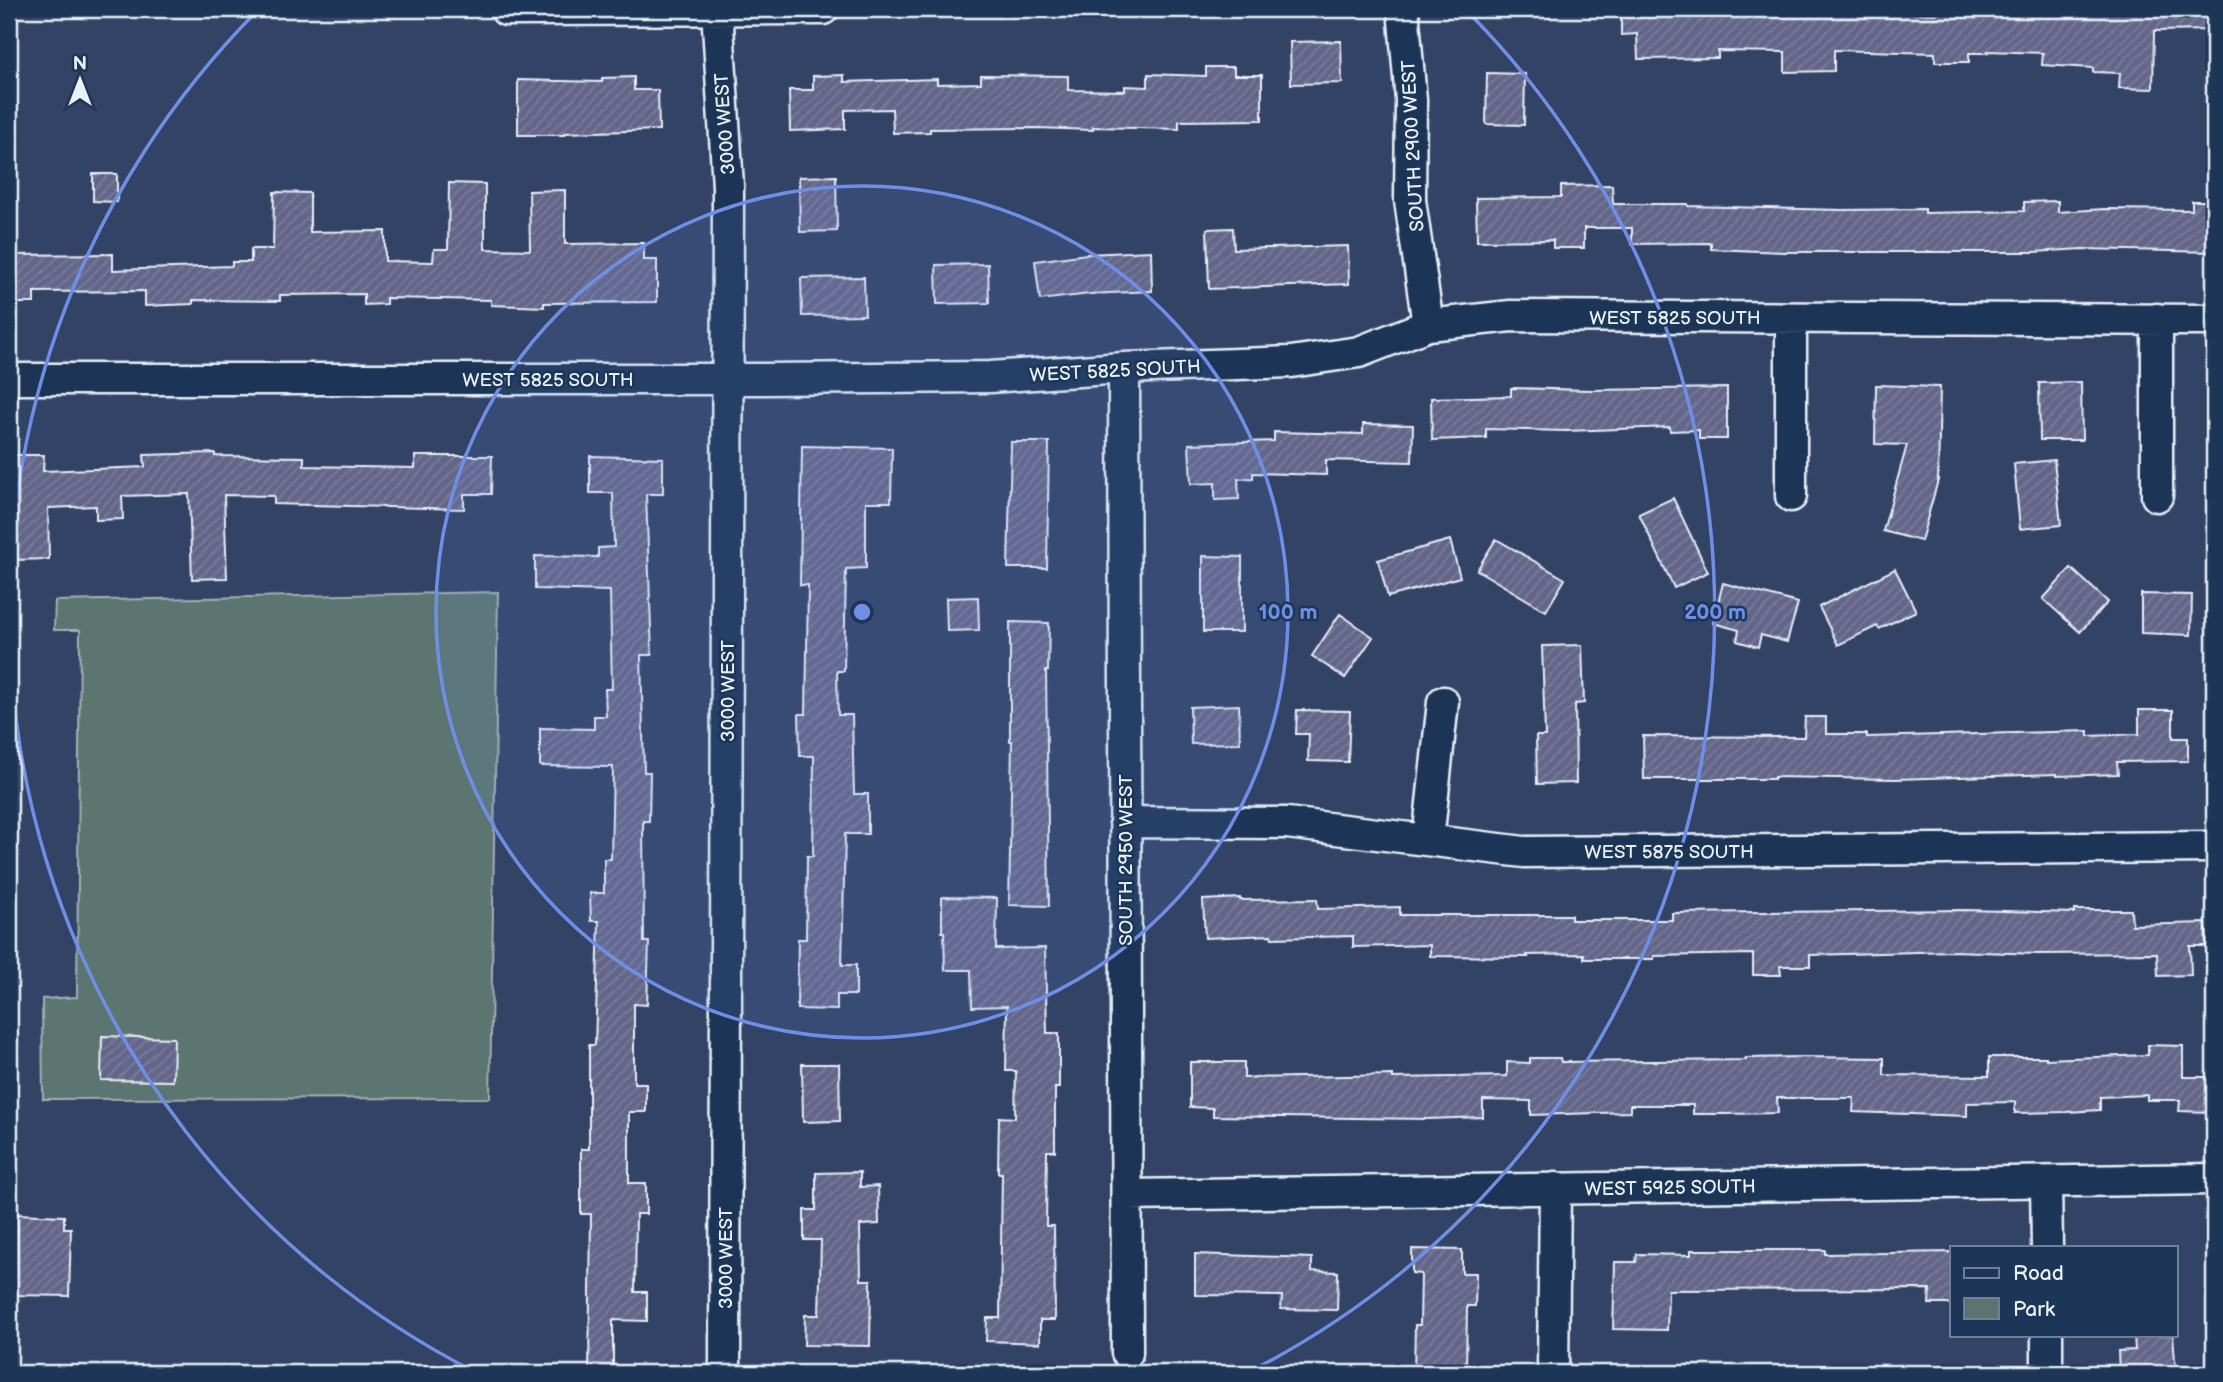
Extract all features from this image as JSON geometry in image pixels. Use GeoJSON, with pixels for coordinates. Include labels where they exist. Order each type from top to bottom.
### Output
{"type":"FeatureCollection","features":[{"type":"Feature","properties":{"kind":"street"},"geometry":{"type":"LineString","coordinates":[[506,9],[823,9]]}},
{"type":"Feature","properties":{"kind":"street","name":"3000 WEST"},"geometry":{"type":"LineString","coordinates":[[717,9],[728,186],[725,1373]]}},
{"type":"Feature","properties":{"kind":"street","name":"SOUTH 2900 WEST"},"geometry":{"type":"LineString","coordinates":[[1403,9],[1411,100],[1410,200],[1428,324]]}},
{"type":"Feature","properties":{"kind":"street","name":"WEST 5825 SOUTH"},"geometry":{"type":"LineString","coordinates":[[9,379],[990,377],[1304,360],[1359,352],[1428,324],[1511,316],[2214,320]]}},
{"type":"Feature","properties":{"kind":"street"},"geometry":{"type":"LineString","coordinates":[[1791,318],[1791,495]]}},
{"type":"Feature","properties":{"kind":"street"},"geometry":{"type":"LineString","coordinates":[[2157,319],[2157,495]]}},
{"type":"Feature","properties":{"kind":"street","name":"SOUTH 2950 WEST"},"geometry":{"type":"LineString","coordinates":[[1124,368],[1127,1353]]}},
{"type":"Feature","properties":{"kind":"street"},"geometry":{"type":"LineString","coordinates":[[1428,840],[1443,702]]}},
{"type":"Feature","properties":{"kind":"street","name":"WEST 5875 SOUTH"},"geometry":{"type":"LineString","coordinates":[[1125,822],[1287,823],[1524,852],[2214,847]]}},
{"type":"Feature","properties":{"kind":"street","name":"WEST 5925 SOUTH"},"geometry":{"type":"LineString","coordinates":[[1127,1195],[2214,1180]]}},
{"type":"Feature","properties":{"kind":"street"},"geometry":{"type":"LineString","coordinates":[[2046,1182],[2047,1246]]}},
{"type":"Feature","properties":{"kind":"street"},"geometry":{"type":"LineString","coordinates":[[1553,1373],[1555,1188]]}},
{"type":"Feature","properties":{"kind":"street"},"geometry":{"type":"LineString","coordinates":[[2047,1336],[2047,1373]]}},
{"type":"Feature","properties":{"kind":"green space"},"geometry":{"type":"Polygon","coordinates":[[[498,592],[490,1098],[43,1099],[42,999],[77,997],[80,630],[54,630],[55,601],[498,592]]]}},
{"type":"Feature","properties":{"kind":"building"},"geometry":{"type":"Polygon","coordinates":[[[1621,9],[1757,9],[1757,12],[1855,11],[1935,14],[2019,13],[2019,10],[2094,13],[2094,9],[2214,9],[2214,30],[2154,31],[2153,89],[2119,88],[2120,73],[2093,72],[2093,68],[2042,65],[2043,53],[1988,51],[1969,53],[1969,62],[1935,62],[1935,53],[1834,50],[1834,71],[1785,72],[1785,52],[1718,51],[1718,58],[1638,59],[1637,34],[1621,35],[1621,9]]]}},
{"type":"Feature","properties":{"kind":"building"},"geometry":{"type":"Polygon","coordinates":[[[1341,41],[1342,83],[1291,84],[1290,42],[1341,41]]]}},
{"type":"Feature","properties":{"kind":"building"},"geometry":{"type":"Polygon","coordinates":[[[1206,67],[1234,67],[1234,75],[1262,75],[1262,120],[1179,121],[1179,129],[930,129],[930,132],[893,133],[892,109],[845,110],[845,129],[790,131],[789,90],[813,90],[813,76],[844,75],[844,82],[937,79],[937,84],[981,83],[981,75],[1068,76],[1068,90],[1125,91],[1125,86],[1148,87],[1148,74],[1206,76],[1206,67]]]}},
{"type":"Feature","properties":{"kind":"building"},"geometry":{"type":"Polygon","coordinates":[[[1487,73],[1525,74],[1524,125],[1486,124],[1487,73]]]}},
{"type":"Feature","properties":{"kind":"building"},"geometry":{"type":"Polygon","coordinates":[[[634,77],[634,90],[658,90],[659,130],[518,135],[518,80],[602,82],[602,78],[634,77]]]}},
{"type":"Feature","properties":{"kind":"building"},"geometry":{"type":"Polygon","coordinates":[[[93,174],[117,174],[117,202],[93,201],[93,174]]]}},
{"type":"Feature","properties":{"kind":"building"},"geometry":{"type":"Polygon","coordinates":[[[836,176],[837,231],[800,232],[799,177],[836,176]]]}},
{"type":"Feature","properties":{"kind":"building"},"geometry":{"type":"Polygon","coordinates":[[[449,183],[485,184],[485,249],[530,250],[529,191],[565,190],[565,244],[644,243],[644,260],[657,260],[657,302],[544,303],[544,307],[491,305],[491,300],[386,298],[386,304],[364,305],[364,294],[280,295],[280,301],[193,300],[193,304],[145,306],[145,291],[34,292],[34,303],[9,303],[9,255],[113,254],[113,270],[232,266],[232,262],[251,262],[251,249],[273,249],[274,192],[310,193],[310,232],[385,231],[385,261],[433,262],[434,249],[448,249],[449,183]]]}},
{"type":"Feature","properties":{"kind":"building"},"geometry":{"type":"Polygon","coordinates":[[[1612,185],[1613,204],[1842,210],[1925,209],[1925,213],[2024,211],[2024,202],[2058,201],[2058,212],[2104,209],[2192,210],[2192,201],[2214,201],[2214,252],[2082,249],[2034,252],[1784,252],[1711,249],[1711,243],[1632,244],[1632,228],[1584,228],[1584,248],[1553,248],[1553,240],[1477,241],[1476,198],[1561,197],[1561,186],[1612,185]]]}},
{"type":"Feature","properties":{"kind":"building"},"geometry":{"type":"Polygon","coordinates":[[[1233,228],[1234,249],[1348,246],[1349,284],[1209,289],[1207,229],[1233,228]]]}},
{"type":"Feature","properties":{"kind":"building"},"geometry":{"type":"Polygon","coordinates":[[[1151,251],[1152,291],[1040,300],[1035,261],[1087,254],[1151,251]]]}},
{"type":"Feature","properties":{"kind":"building"},"geometry":{"type":"Polygon","coordinates":[[[988,264],[989,303],[937,304],[936,265],[988,264]]]}},
{"type":"Feature","properties":{"kind":"building"},"geometry":{"type":"Polygon","coordinates":[[[864,277],[865,315],[802,316],[801,278],[864,277]]]}},
{"type":"Feature","properties":{"kind":"building"},"geometry":{"type":"Polygon","coordinates":[[[2081,382],[2082,440],[2040,440],[2039,383],[2081,382]]]}},
{"type":"Feature","properties":{"kind":"building"},"geometry":{"type":"Polygon","coordinates":[[[1876,385],[1940,387],[1938,480],[1921,541],[1883,531],[1907,445],[1875,444],[1876,385]]]}},
{"type":"Feature","properties":{"kind":"building"},"geometry":{"type":"Polygon","coordinates":[[[1511,388],[1727,388],[1727,439],[1699,439],[1699,430],[1670,431],[1670,427],[1567,431],[1486,429],[1486,438],[1432,440],[1431,398],[1511,396],[1511,388]]]}},
{"type":"Feature","properties":{"kind":"building"},"geometry":{"type":"Polygon","coordinates":[[[1363,424],[1413,425],[1412,462],[1326,460],[1326,475],[1253,473],[1253,478],[1238,479],[1239,499],[1215,500],[1215,483],[1191,484],[1189,444],[1274,441],[1274,432],[1363,434],[1363,424]]]}},
{"type":"Feature","properties":{"kind":"building"},"geometry":{"type":"Polygon","coordinates":[[[1011,442],[1049,442],[1047,568],[1008,568],[1011,442]]]}},
{"type":"Feature","properties":{"kind":"building"},"geometry":{"type":"Polygon","coordinates":[[[802,446],[892,448],[891,502],[866,502],[866,568],[846,569],[844,671],[837,671],[838,715],[852,715],[854,794],[868,794],[868,834],[845,834],[842,965],[856,965],[856,995],[837,995],[837,1010],[797,1009],[798,939],[806,939],[807,856],[813,856],[814,756],[800,756],[799,714],[806,714],[808,585],[800,585],[802,446]]]}},
{"type":"Feature","properties":{"kind":"building"},"geometry":{"type":"Polygon","coordinates":[[[215,453],[215,456],[304,457],[304,466],[415,468],[415,456],[492,456],[491,494],[464,494],[464,509],[274,504],[274,496],[224,495],[227,578],[192,579],[189,494],[122,496],[123,519],[96,520],[96,506],[48,508],[49,559],[13,560],[9,455],[44,455],[43,471],[145,467],[144,455],[215,453]]]}},
{"type":"Feature","properties":{"kind":"building"},"geometry":{"type":"Polygon","coordinates":[[[590,456],[663,458],[663,494],[646,494],[652,655],[641,655],[644,772],[650,772],[649,821],[643,821],[644,942],[649,942],[647,1005],[634,1004],[634,1083],[646,1083],[646,1112],[629,1112],[629,1183],[646,1183],[646,1214],[636,1214],[635,1292],[647,1292],[647,1321],[613,1320],[613,1373],[589,1373],[591,1214],[581,1214],[581,1149],[589,1149],[589,1045],[595,1045],[599,921],[591,921],[590,893],[604,893],[604,859],[611,859],[613,767],[540,766],[540,728],[594,729],[594,716],[606,716],[605,689],[612,689],[610,591],[535,589],[535,556],[598,557],[598,548],[614,547],[613,493],[590,493],[590,456]]]}},
{"type":"Feature","properties":{"kind":"building"},"geometry":{"type":"Polygon","coordinates":[[[2054,460],[2061,525],[2020,529],[2014,464],[2054,460]]]}},
{"type":"Feature","properties":{"kind":"building"},"geometry":{"type":"Polygon","coordinates":[[[1673,498],[1708,572],[1674,588],[1639,514],[1673,498]]]}},
{"type":"Feature","properties":{"kind":"building"},"geometry":{"type":"Polygon","coordinates":[[[1496,539],[1565,579],[1546,611],[1477,570],[1496,539]]]}},
{"type":"Feature","properties":{"kind":"building"},"geometry":{"type":"Polygon","coordinates":[[[1450,540],[1460,577],[1388,597],[1378,560],[1450,540]]]}},
{"type":"Feature","properties":{"kind":"building"},"geometry":{"type":"Polygon","coordinates":[[[1203,556],[1242,557],[1242,632],[1203,632],[1203,556]]]}},
{"type":"Feature","properties":{"kind":"building"},"geometry":{"type":"Polygon","coordinates":[[[2071,568],[2108,602],[2080,632],[2043,599],[2071,568]]]}},
{"type":"Feature","properties":{"kind":"building"},"geometry":{"type":"Polygon","coordinates":[[[1895,569],[1916,611],[1838,645],[1819,607],[1895,569]]]}},
{"type":"Feature","properties":{"kind":"building"},"geometry":{"type":"Polygon","coordinates":[[[1723,583],[1798,603],[1787,642],[1761,635],[1758,647],[1737,641],[1739,630],[1713,623],[1723,583]]]}},
{"type":"Feature","properties":{"kind":"building"},"geometry":{"type":"Polygon","coordinates":[[[2141,594],[2192,595],[2191,635],[2141,633],[2141,594]]]}},
{"type":"Feature","properties":{"kind":"building"},"geometry":{"type":"Polygon","coordinates":[[[978,597],[979,630],[947,631],[946,598],[978,597]]]}},
{"type":"Feature","properties":{"kind":"building"},"geometry":{"type":"Polygon","coordinates":[[[1340,614],[1373,637],[1345,678],[1312,656],[1340,614]]]}},
{"type":"Feature","properties":{"kind":"building"},"geometry":{"type":"Polygon","coordinates":[[[1010,622],[1049,623],[1046,671],[1049,906],[1009,905],[1012,741],[1010,622]]]}},
{"type":"Feature","properties":{"kind":"building"},"geometry":{"type":"Polygon","coordinates":[[[1582,645],[1584,703],[1575,704],[1576,783],[1537,784],[1536,736],[1545,736],[1542,646],[1582,645]]]}},
{"type":"Feature","properties":{"kind":"building"},"geometry":{"type":"Polygon","coordinates":[[[1239,705],[1240,743],[1191,744],[1190,707],[1239,705]]]}},
{"type":"Feature","properties":{"kind":"building"},"geometry":{"type":"Polygon","coordinates":[[[1297,710],[1350,711],[1348,762],[1308,761],[1309,734],[1296,734],[1297,710]]]}},
{"type":"Feature","properties":{"kind":"building"},"geometry":{"type":"Polygon","coordinates":[[[2139,710],[2173,710],[2173,738],[2188,738],[2188,761],[2117,762],[2118,774],[1895,779],[1644,779],[1643,736],[1804,737],[1805,717],[1826,717],[1826,734],[1867,734],[1867,737],[2088,731],[2088,736],[2139,734],[2139,710]]]}},
{"type":"Feature","properties":{"kind":"building"},"geometry":{"type":"Polygon","coordinates":[[[942,897],[997,898],[996,949],[1045,948],[1047,1033],[1059,1033],[1059,1088],[1055,1088],[1055,1151],[1047,1151],[1046,1226],[1054,1226],[1055,1320],[1040,1320],[1040,1343],[986,1341],[987,1318],[1000,1318],[1002,1173],[998,1173],[999,1117],[1015,1118],[1016,1071],[1006,1071],[1007,1006],[972,1007],[971,970],[945,970],[942,897]]]}},
{"type":"Feature","properties":{"kind":"building"},"geometry":{"type":"Polygon","coordinates":[[[1317,899],[1318,909],[1400,907],[1400,915],[1571,915],[1571,920],[1672,920],[1672,913],[1966,910],[2075,913],[2075,910],[2131,910],[2132,925],[2206,923],[2207,946],[2190,946],[2191,975],[2158,976],[2157,953],[2038,954],[1953,951],[1810,955],[1810,966],[1780,966],[1781,975],[1753,975],[1753,954],[1654,956],[1654,959],[1584,959],[1584,954],[1527,955],[1528,957],[1430,956],[1430,945],[1353,947],[1353,936],[1272,938],[1271,935],[1205,938],[1203,900],[1317,899]]]}},
{"type":"Feature","properties":{"kind":"building"},"geometry":{"type":"Polygon","coordinates":[[[102,1036],[174,1038],[173,1081],[101,1080],[102,1036]]]}},
{"type":"Feature","properties":{"kind":"building"},"geometry":{"type":"Polygon","coordinates":[[[2148,1045],[2183,1046],[2183,1077],[2209,1077],[2209,1112],[2179,1111],[2180,1100],[2147,1100],[2147,1095],[2100,1097],[2100,1110],[2066,1112],[2015,1113],[2015,1102],[1967,1103],[1967,1116],[1853,1112],[1854,1098],[1777,1098],[1778,1113],[1724,1114],[1693,1114],[1693,1105],[1630,1105],[1630,1112],[1531,1115],[1531,1101],[1483,1100],[1483,1117],[1428,1119],[1213,1116],[1213,1108],[1190,1107],[1190,1062],[1244,1062],[1244,1078],[1393,1075],[1393,1078],[1507,1076],[1507,1062],[1530,1063],[1530,1058],[1560,1058],[1561,1062],[1884,1058],[1884,1075],[1989,1076],[1989,1057],[2046,1059],[2148,1055],[2148,1045]]]}},
{"type":"Feature","properties":{"kind":"building"},"geometry":{"type":"Polygon","coordinates":[[[802,1064],[839,1064],[840,1121],[803,1122],[802,1064]]]}},
{"type":"Feature","properties":{"kind":"building"},"geometry":{"type":"Polygon","coordinates":[[[860,1172],[860,1187],[878,1186],[879,1224],[860,1225],[861,1280],[871,1280],[870,1346],[804,1345],[805,1315],[819,1315],[821,1240],[804,1240],[804,1210],[816,1210],[816,1173],[860,1172]]]}},
{"type":"Feature","properties":{"kind":"building"},"geometry":{"type":"Polygon","coordinates":[[[17,1214],[64,1216],[64,1228],[71,1228],[69,1296],[15,1295],[17,1214]]]}},
{"type":"Feature","properties":{"kind":"building"},"geometry":{"type":"Polygon","coordinates":[[[1412,1249],[1462,1250],[1462,1273],[1476,1273],[1475,1306],[1467,1306],[1466,1373],[1414,1373],[1415,1325],[1420,1325],[1421,1274],[1412,1273],[1412,1249]]]}},
{"type":"Feature","properties":{"kind":"building"},"geometry":{"type":"Polygon","coordinates":[[[1691,1250],[1825,1250],[1825,1254],[1950,1252],[1950,1304],[1929,1304],[1930,1289],[1668,1290],[1667,1330],[1613,1329],[1615,1262],[1636,1262],[1637,1254],[1691,1255],[1691,1250]]]}},
{"type":"Feature","properties":{"kind":"building"},"geometry":{"type":"Polygon","coordinates":[[[1195,1254],[1312,1258],[1312,1271],[1338,1272],[1337,1310],[1281,1309],[1282,1296],[1195,1295],[1195,1254]]]}},
{"type":"Feature","properties":{"kind":"building"},"geometry":{"type":"Polygon","coordinates":[[[2134,1336],[2173,1336],[2176,1373],[2119,1373],[2118,1351],[2135,1350],[2134,1336]]]}}]}
